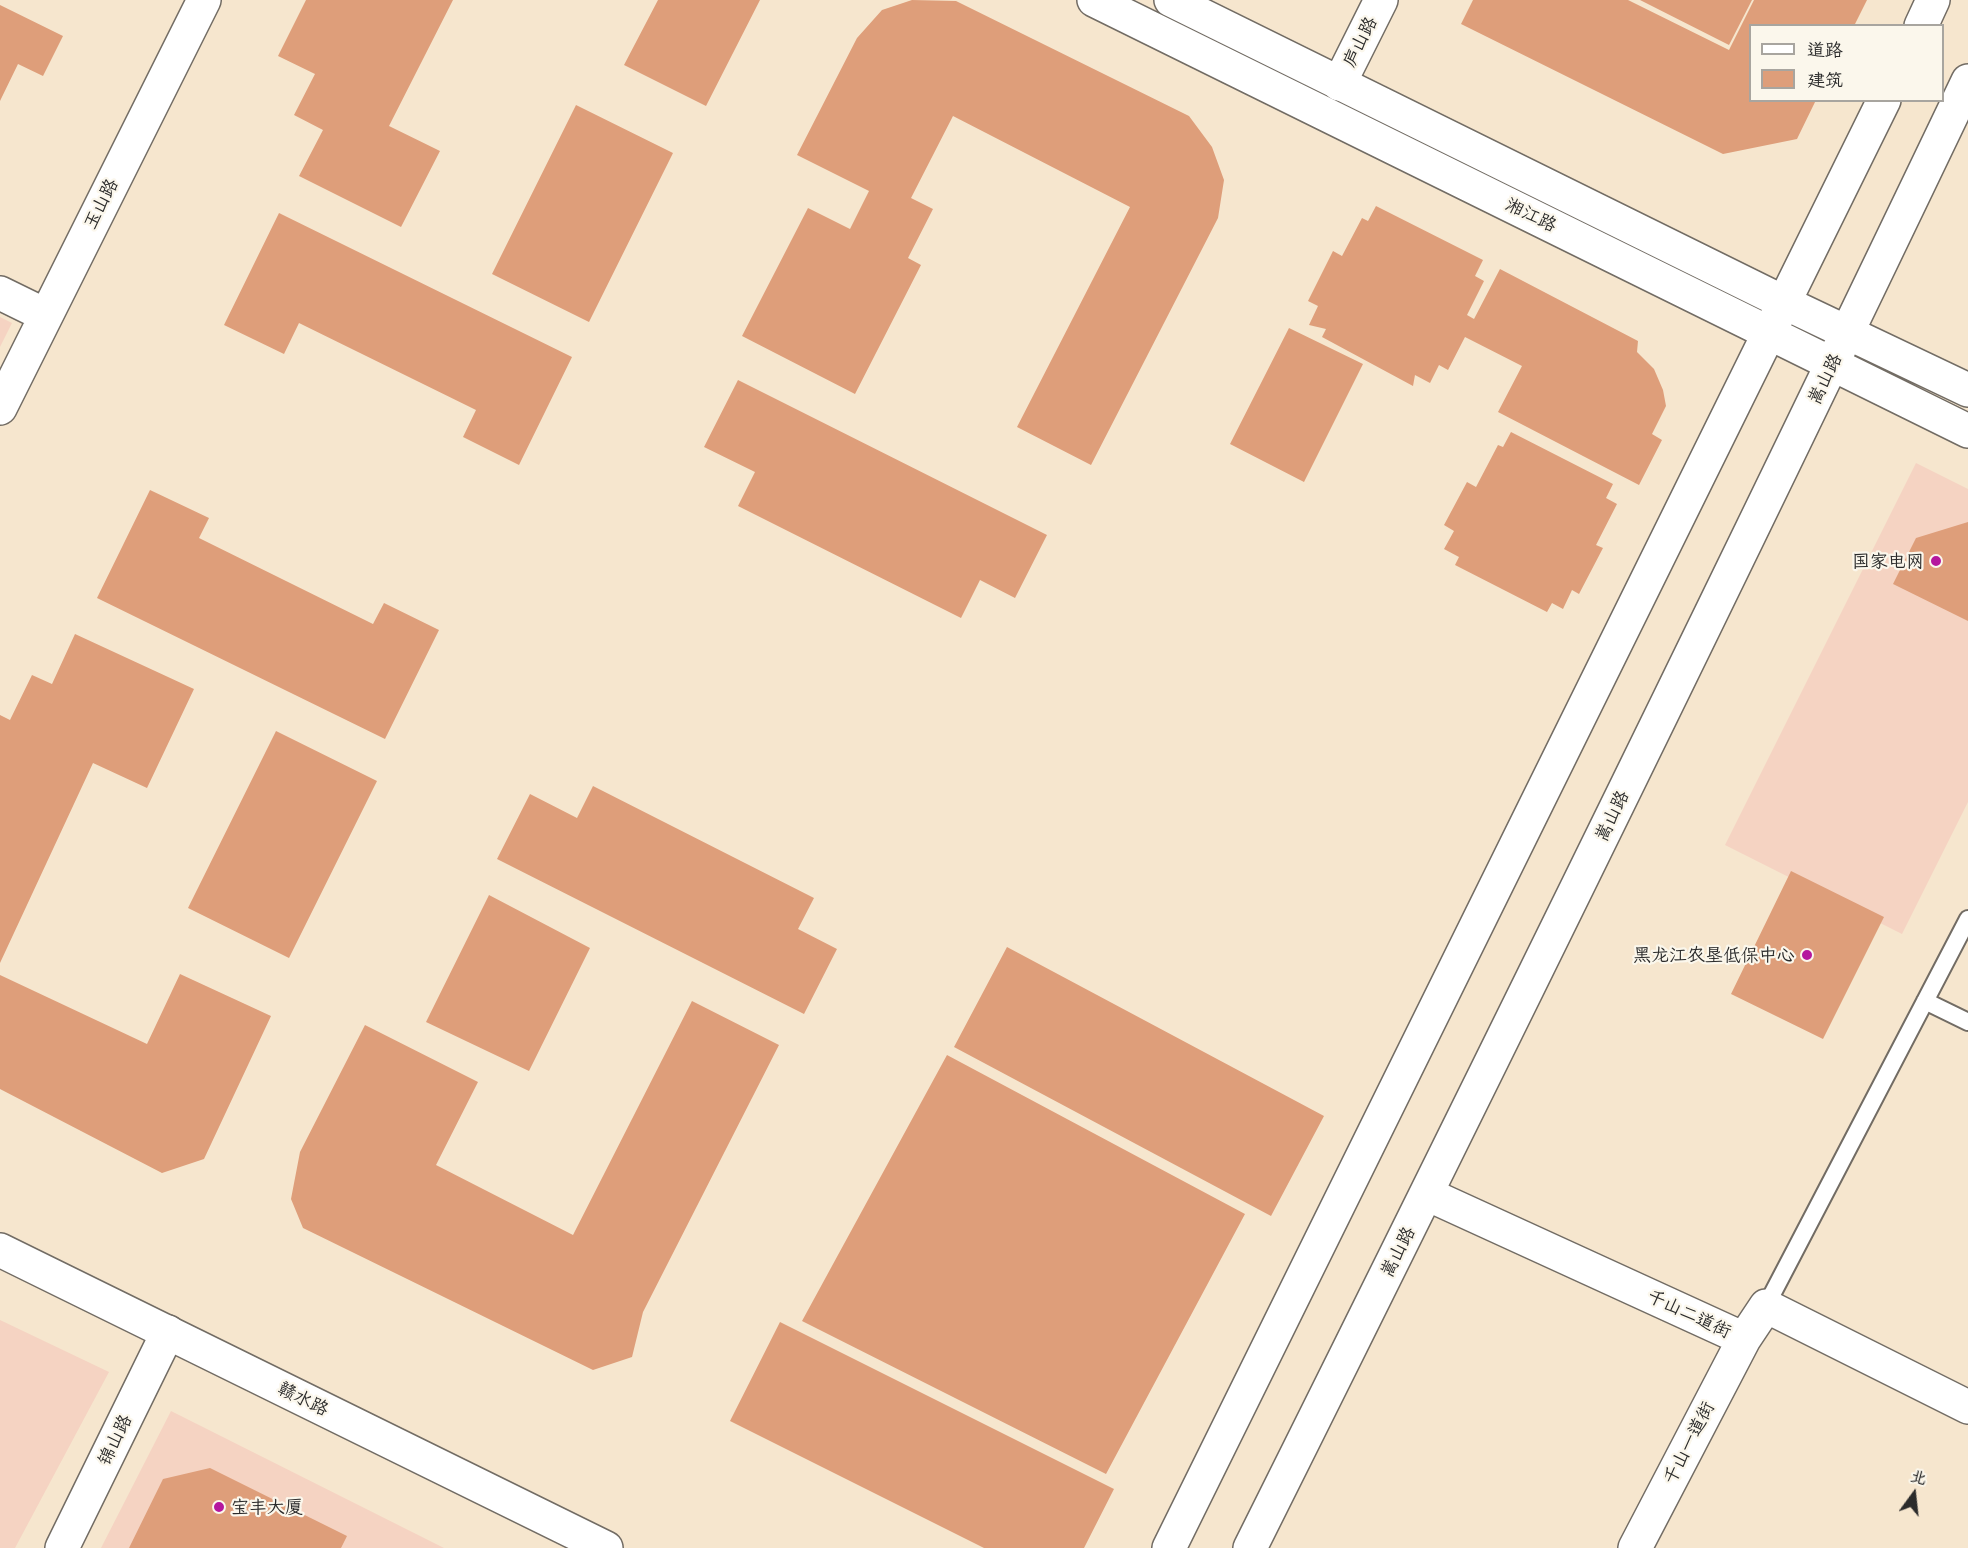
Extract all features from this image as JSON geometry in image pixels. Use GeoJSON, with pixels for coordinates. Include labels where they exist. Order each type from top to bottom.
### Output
{"type":"FeatureCollection","features":[{"type":"Feature","properties":{"kind":"main road","name":"玉山路"},"geometry":{"type":"LineString","coordinates":[[0,408],[204,0]]}},
{"type":"Feature","properties":{"kind":"main road","name":"湘江路"},"geometry":{"type":"LineString","coordinates":[[1094,0],[1968,430]]}},
{"type":"Feature","properties":{"kind":"main road","name":"湘江路"},"geometry":{"type":"LineString","coordinates":[[1171,0],[1785,303],[1968,390]]}},
{"type":"Feature","properties":{"kind":"main road","name":"庐山路"},"geometry":{"type":"LineString","coordinates":[[1339,84],[1381,0]]}},
{"type":"Feature","properties":{"kind":"main road"},"geometry":{"type":"LineString","coordinates":[[1922,24],[1933,0]]}},
{"type":"Feature","properties":{"kind":"main road","name":"嵩山路"},"geometry":{"type":"LineString","coordinates":[[1250,1548],[1427,1194],[1848,332],[1968,81]]}},
{"type":"Feature","properties":{"kind":"main road"},"geometry":{"type":"LineString","coordinates":[[1169,1548],[1883,102]]}},
{"type":"Feature","properties":{"kind":"main road"},"geometry":{"type":"LineString","coordinates":[[0,293],[45,315]]}},
{"type":"Feature","properties":{"kind":"main road","name":"千山二道街"},"geometry":{"type":"LineString","coordinates":[[1427,1194],[1743,1339],[1766,1306]]}},
{"type":"Feature","properties":{"kind":"main road","name":"赣水路"},"geometry":{"type":"LineString","coordinates":[[0,1250],[163,1343],[557,1548]]}},
{"type":"Feature","properties":{"kind":"main road","name":"赣水路"},"geometry":{"type":"LineString","coordinates":[[0,1273],[163,1343],[606,1548]]}},
{"type":"Feature","properties":{"kind":"main road"},"geometry":{"type":"LineString","coordinates":[[1766,1306],[1968,1407]]}},
{"type":"Feature","properties":{"kind":"main road","name":"千山一道街"},"geometry":{"type":"LineString","coordinates":[[1635,1548],[1743,1339]]}},
{"type":"Feature","properties":{"kind":"main road","name":"锦山路"},"geometry":{"type":"LineString","coordinates":[[62,1548],[163,1343]]}},
{"type":"Feature","properties":{"kind":"lane"},"geometry":{"type":"LineString","coordinates":[[1766,1306],[1968,918]]}},
{"type":"Feature","properties":{"kind":"lane"},"geometry":{"type":"LineString","coordinates":[[1925,1001],[1968,1022]]}},
{"type":"Feature","properties":{"kind":"shaded area"},"geometry":{"type":"Polygon","coordinates":[[[0,317],[12,323],[0,347],[0,317]]]}},
{"type":"Feature","properties":{"kind":"shaded area"},"geometry":{"type":"Polygon","coordinates":[[[1916,463],[1968,489],[1968,802],[1902,934],[1725,845],[1916,463]]]}},
{"type":"Feature","properties":{"kind":"shaded area"},"geometry":{"type":"Polygon","coordinates":[[[0,1320],[109,1372],[15,1548],[0,1548],[0,1320]]]}},
{"type":"Feature","properties":{"kind":"shaded area"},"geometry":{"type":"Polygon","coordinates":[[[171,1411],[444,1548],[101,1548],[171,1411]]]}},
{"type":"Feature","properties":{"kind":"building"},"geometry":{"type":"Polygon","coordinates":[[[306,0],[453,0],[389,126],[440,151],[401,227],[299,176],[323,130],[294,115],[315,74],[278,56],[306,0]]]}},
{"type":"Feature","properties":{"kind":"building"},"geometry":{"type":"Polygon","coordinates":[[[658,0],[760,0],[706,106],[624,65],[658,0]]]}},
{"type":"Feature","properties":{"kind":"building"},"geometry":{"type":"Polygon","coordinates":[[[912,0],[956,1],[1189,116],[1212,147],[1224,180],[1218,218],[1091,465],[1017,427],[1130,207],[953,116],[911,198],[933,209],[908,258],[921,265],[855,394],[742,336],[808,208],[850,229],[869,191],[797,155],[857,38],[882,10],[912,0]]]}},
{"type":"Feature","properties":{"kind":"building"},"geometry":{"type":"Polygon","coordinates":[[[1473,0],[1628,0],[1729,50],[1754,0],[1867,0],[1855,24],[1749,24],[1749,102],[1815,102],[1797,139],[1723,154],[1461,24],[1473,0]]]}},
{"type":"Feature","properties":{"kind":"building"},"geometry":{"type":"Polygon","coordinates":[[[1640,0],[1752,0],[1729,45],[1640,0]]]}},
{"type":"Feature","properties":{"kind":"building"},"geometry":{"type":"Polygon","coordinates":[[[0,5],[63,36],[43,76],[18,64],[0,101],[0,5]]]}},
{"type":"Feature","properties":{"kind":"building"},"geometry":{"type":"Polygon","coordinates":[[[576,105],[673,153],[589,322],[492,274],[576,105]]]}},
{"type":"Feature","properties":{"kind":"building"},"geometry":{"type":"Polygon","coordinates":[[[1376,206],[1483,260],[1475,276],[1484,281],[1467,315],[1474,319],[1500,269],[1638,341],[1637,352],[1654,369],[1663,390],[1666,406],[1652,434],[1662,440],[1639,485],[1498,412],[1522,366],[1465,337],[1448,370],[1439,365],[1430,383],[1415,375],[1413,386],[1322,337],[1326,329],[1309,325],[1318,306],[1308,301],[1333,251],[1342,256],[1362,218],[1368,221],[1376,206]]]}},
{"type":"Feature","properties":{"kind":"building"},"geometry":{"type":"Polygon","coordinates":[[[279,213],[572,357],[519,465],[463,437],[476,410],[299,323],[284,354],[224,325],[279,213]]]}},
{"type":"Feature","properties":{"kind":"building"},"geometry":{"type":"Polygon","coordinates":[[[1289,328],[1363,364],[1304,482],[1230,444],[1289,328]]]}},
{"type":"Feature","properties":{"kind":"building"},"geometry":{"type":"Polygon","coordinates":[[[738,380],[1047,535],[1015,598],[980,580],[961,618],[738,506],[755,472],[704,447],[738,380]]]}},
{"type":"Feature","properties":{"kind":"building"},"geometry":{"type":"Polygon","coordinates":[[[1511,432],[1613,484],[1606,498],[1617,504],[1596,545],[1603,548],[1579,594],[1572,590],[1563,609],[1552,603],[1547,612],[1455,565],[1459,557],[1444,549],[1454,531],[1444,525],[1467,482],[1476,487],[1498,445],[1503,447],[1511,432]]]}},
{"type":"Feature","properties":{"kind":"building"},"geometry":{"type":"Polygon","coordinates":[[[150,490],[209,518],[199,538],[373,624],[384,603],[439,630],[385,739],[97,598],[150,490]]]}},
{"type":"Feature","properties":{"kind":"building","name":"国家电网"},"geometry":{"type":"Polygon","coordinates":[[[1968,522],[1968,621],[1893,584],[1916,538],[1968,522]]]}},
{"type":"Feature","properties":{"kind":"building"},"geometry":{"type":"Polygon","coordinates":[[[75,634],[194,689],[147,788],[93,763],[0,963],[0,715],[10,720],[32,675],[52,684],[75,634]]]}},
{"type":"Feature","properties":{"kind":"building"},"geometry":{"type":"Polygon","coordinates":[[[276,731],[377,781],[289,958],[188,908],[276,731]]]}},
{"type":"Feature","properties":{"kind":"building"},"geometry":{"type":"Polygon","coordinates":[[[593,786],[814,898],[798,929],[837,949],[804,1014],[497,859],[530,794],[577,818],[593,786]]]}},
{"type":"Feature","properties":{"kind":"building","name":"黑龙江农垦低保中心"},"geometry":{"type":"Polygon","coordinates":[[[1791,871],[1884,917],[1823,1039],[1731,994],[1791,871]]]}},
{"type":"Feature","properties":{"kind":"building"},"geometry":{"type":"Polygon","coordinates":[[[489,895],[590,948],[529,1071],[426,1022],[489,895]]]}},
{"type":"Feature","properties":{"kind":"building"},"geometry":{"type":"Polygon","coordinates":[[[1007,947],[1324,1116],[1271,1216],[954,1047],[1007,947]]]}},
{"type":"Feature","properties":{"kind":"building"},"geometry":{"type":"Polygon","coordinates":[[[180,974],[271,1016],[204,1159],[162,1173],[0,1089],[0,975],[147,1044],[180,974]]]}},
{"type":"Feature","properties":{"kind":"building"},"geometry":{"type":"Polygon","coordinates":[[[692,1001],[779,1045],[643,1312],[632,1357],[593,1370],[303,1228],[291,1199],[300,1152],[365,1025],[478,1082],[436,1165],[573,1235],[692,1001]]]}},
{"type":"Feature","properties":{"kind":"building"},"geometry":{"type":"Polygon","coordinates":[[[947,1055],[1245,1214],[1106,1474],[802,1321],[947,1055]]]}},
{"type":"Feature","properties":{"kind":"building"},"geometry":{"type":"Polygon","coordinates":[[[780,1322],[1114,1489],[1084,1548],[984,1548],[730,1421],[780,1322]]]}},
{"type":"Feature","properties":{"kind":"building","name":"宝丰大厦"},"geometry":{"type":"Polygon","coordinates":[[[210,1468],[347,1536],[341,1548],[129,1548],[163,1479],[210,1468]]]}},
{"type":"Feature","properties":{"kind":"place","name":"国家电网"},"geometry":{"type":"Point","coordinates":[1936,561]}},
{"type":"Feature","properties":{"kind":"place","name":"黑龙江农垦低保中心"},"geometry":{"type":"Point","coordinates":[1807,955]}},
{"type":"Feature","properties":{"kind":"place","name":"宝丰大厦"},"geometry":{"type":"Point","coordinates":[219,1507]}}]}
